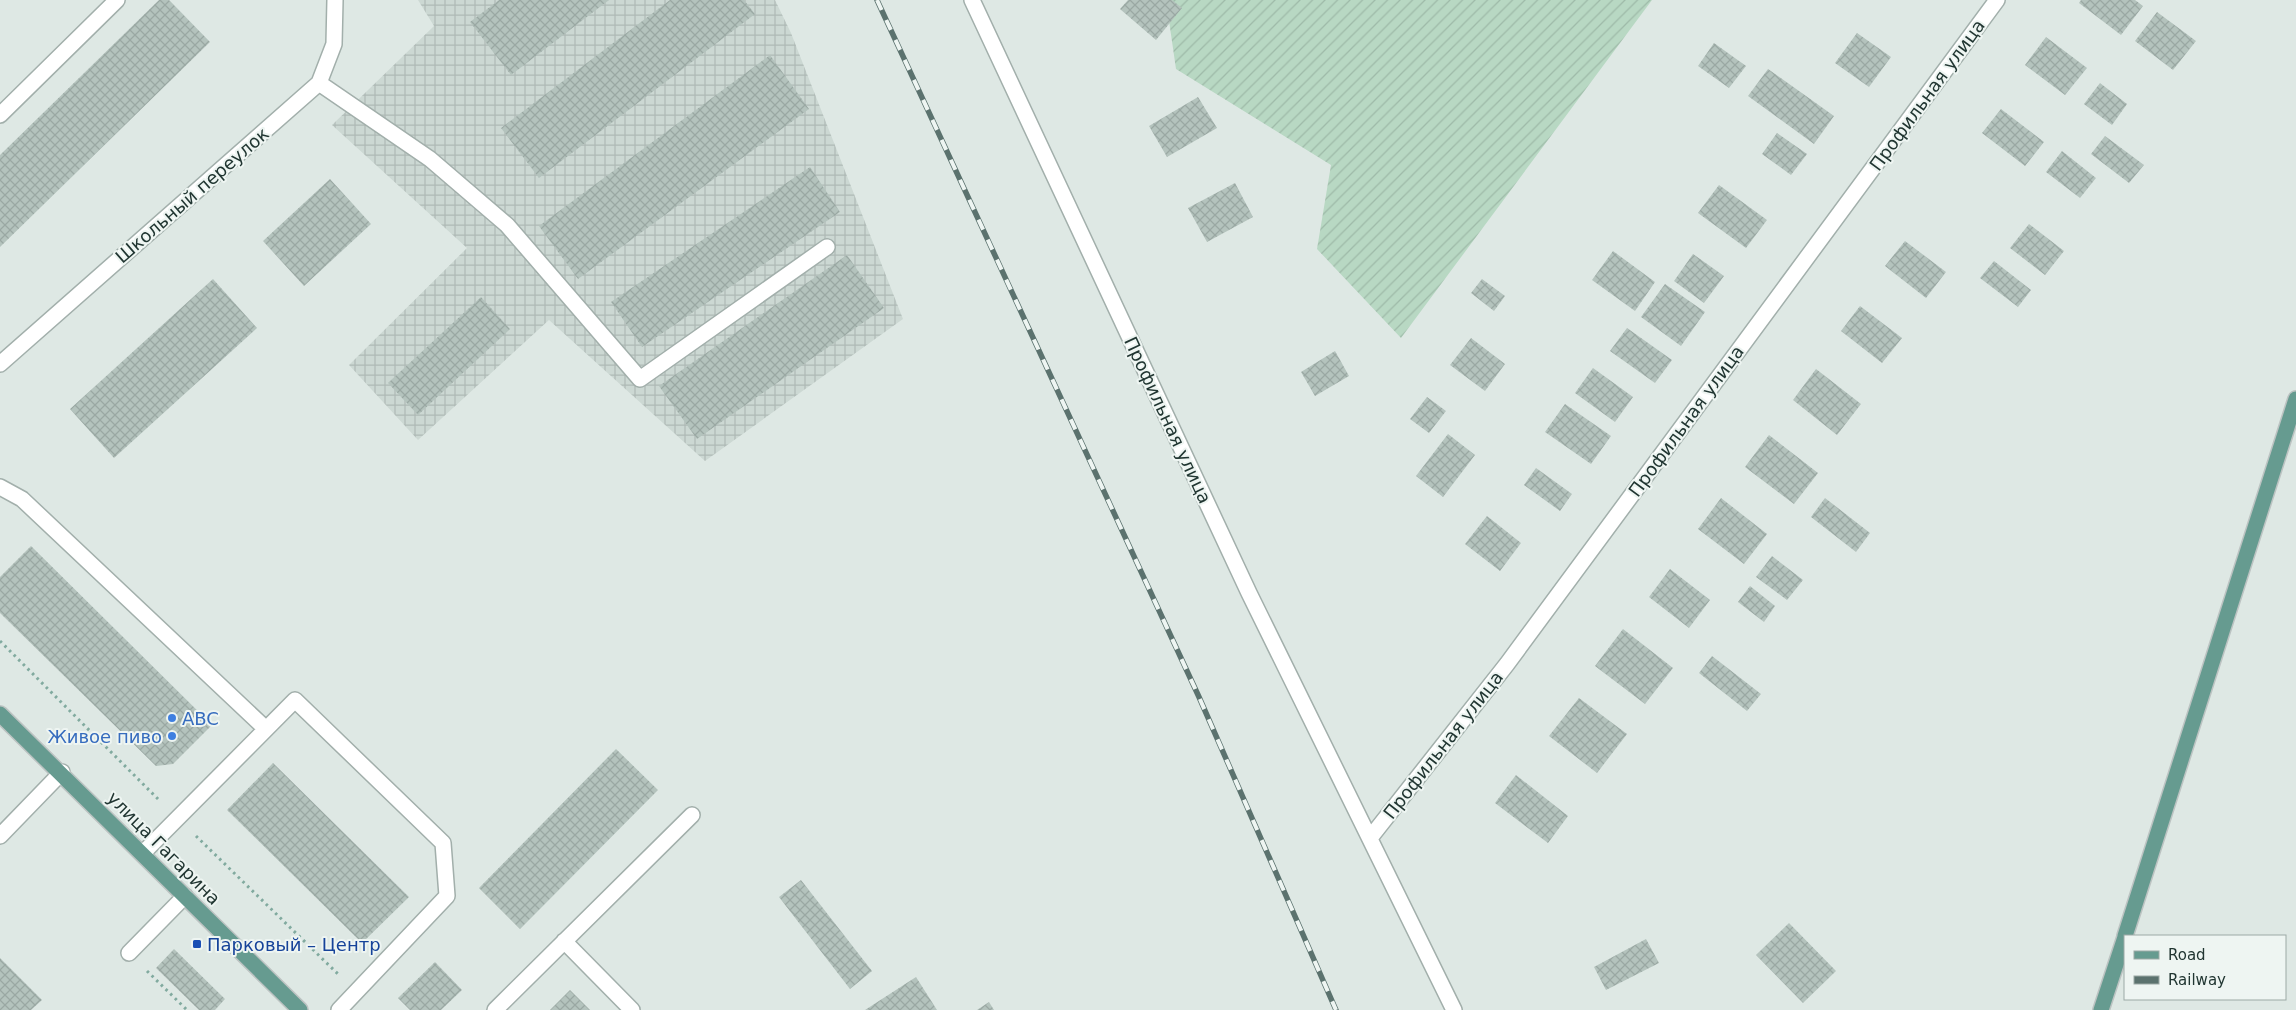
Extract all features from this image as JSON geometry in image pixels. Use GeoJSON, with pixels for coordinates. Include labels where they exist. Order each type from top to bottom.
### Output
{"type":"FeatureCollection","features":[{"type":"Feature","properties":{"kind":"main road"},"geometry":{"type":"LineString","coordinates":[[2125,935],[2296,399]]}},
{"type":"Feature","properties":{"kind":"main road","name":"улица Гагарина"},"geometry":{"type":"LineString","coordinates":[[0,714],[62,772],[300,1010]]}},
{"type":"Feature","properties":{"kind":"main road"},"geometry":{"type":"LineString","coordinates":[[2101,1010],[2124,939]]}},
{"type":"Feature","properties":{"kind":"street"},"geometry":{"type":"LineString","coordinates":[[0,115],[117,0]]}},
{"type":"Feature","properties":{"kind":"street","name":"Школьный переулок"},"geometry":{"type":"LineString","coordinates":[[0,364],[319,83],[334,44],[335,0]]}},
{"type":"Feature","properties":{"kind":"street","name":"Профильная улица"},"geometry":{"type":"LineString","coordinates":[[972,0],[1245,584],[1454,1010]]}},
{"type":"Feature","properties":{"kind":"street","name":"Профильная улица"},"geometry":{"type":"LineString","coordinates":[[1370,838],[1507,664],[1997,0]]}},
{"type":"Feature","properties":{"kind":"street"},"geometry":{"type":"LineString","coordinates":[[319,83],[430,159],[508,225],[640,379],[826,247]]}},
{"type":"Feature","properties":{"kind":"street"},"geometry":{"type":"LineString","coordinates":[[0,487],[22,499],[266,729]]}},
{"type":"Feature","properties":{"kind":"street"},"geometry":{"type":"LineString","coordinates":[[142,853],[295,700],[443,843],[447,896],[340,1010]]}},
{"type":"Feature","properties":{"kind":"street"},"geometry":{"type":"LineString","coordinates":[[0,836],[62,772]]}},
{"type":"Feature","properties":{"kind":"street"},"geometry":{"type":"LineString","coordinates":[[495,1010],[692,815]]}},
{"type":"Feature","properties":{"kind":"street"},"geometry":{"type":"LineString","coordinates":[[129,953],[185,896]]}},
{"type":"Feature","properties":{"kind":"street"},"geometry":{"type":"LineString","coordinates":[[564,942],[632,1010]]}},
{"type":"Feature","properties":{"kind":"path"},"geometry":{"type":"LineString","coordinates":[[129,953],[187,1010]]}},
{"type":"Feature","properties":{"kind":"shaded area"},"geometry":{"type":"Polygon","coordinates":[[[418,0],[775,0],[791,33],[903,319],[705,461],[549,320],[418,440],[349,365],[467,248],[332,125],[434,26],[418,0]]]}},
{"type":"Feature","properties":{"kind":"green space"},"geometry":{"type":"Polygon","coordinates":[[[1166,0],[1652,0],[1401,338],[1317,249],[1331,165],[1176,69],[1166,0]]]}},
{"type":"Feature","properties":{"kind":"building"},"geometry":{"type":"Polygon","coordinates":[[[159,0],[169,0],[210,42],[0,247],[0,155],[159,0]]]}},
{"type":"Feature","properties":{"kind":"building"},"geometry":{"type":"Polygon","coordinates":[[[499,0],[609,0],[511,75],[470,22],[499,0]]]}},
{"type":"Feature","properties":{"kind":"building"},"geometry":{"type":"Polygon","coordinates":[[[670,0],[744,0],[755,14],[539,178],[501,128],[670,0]]]}},
{"type":"Feature","properties":{"kind":"building"},"geometry":{"type":"Polygon","coordinates":[[[1128,0],[1172,0],[1182,8],[1156,40],[1120,9],[1128,0]]]}},
{"type":"Feature","properties":{"kind":"building"},"geometry":{"type":"Polygon","coordinates":[[[2081,0],[2135,0],[2143,6],[2121,35],[2079,3],[2081,0]]]}},
{"type":"Feature","properties":{"kind":"building"},"geometry":{"type":"Polygon","coordinates":[[[2157,12],[2196,41],[2173,70],[2135,41],[2157,12]]]}},
{"type":"Feature","properties":{"kind":"building"},"geometry":{"type":"Polygon","coordinates":[[[1857,33],[1891,57],[1869,87],[1835,63],[1857,33]]]}},
{"type":"Feature","properties":{"kind":"building"},"geometry":{"type":"Polygon","coordinates":[[[2046,37],[2087,68],[2065,95],[2025,65],[2046,37]]]}},
{"type":"Feature","properties":{"kind":"building"},"geometry":{"type":"Polygon","coordinates":[[[1714,43],[1746,66],[1729,88],[1698,66],[1714,43]]]}},
{"type":"Feature","properties":{"kind":"building"},"geometry":{"type":"Polygon","coordinates":[[[770,55],[809,109],[578,279],[539,226],[770,55]]]}},
{"type":"Feature","properties":{"kind":"building"},"geometry":{"type":"Polygon","coordinates":[[[1768,69],[1834,116],[1814,144],[1748,96],[1768,69]]]}},
{"type":"Feature","properties":{"kind":"building"},"geometry":{"type":"Polygon","coordinates":[[[2100,83],[2127,104],[2112,125],[2084,104],[2100,83]]]}},
{"type":"Feature","properties":{"kind":"building"},"geometry":{"type":"Polygon","coordinates":[[[1198,97],[1217,128],[1167,157],[1149,126],[1198,97]]]}},
{"type":"Feature","properties":{"kind":"building"},"geometry":{"type":"Polygon","coordinates":[[[2001,109],[2044,142],[2025,166],[1982,133],[2001,109]]]}},
{"type":"Feature","properties":{"kind":"building"},"geometry":{"type":"Polygon","coordinates":[[[1777,133],[1807,154],[1791,175],[1762,154],[1777,133]]]}},
{"type":"Feature","properties":{"kind":"building"},"geometry":{"type":"Polygon","coordinates":[[[2105,136],[2144,165],[2129,183],[2091,154],[2105,136]]]}},
{"type":"Feature","properties":{"kind":"building"},"geometry":{"type":"Polygon","coordinates":[[[2062,151],[2096,178],[2080,198],[2046,172],[2062,151]]]}},
{"type":"Feature","properties":{"kind":"building"},"geometry":{"type":"Polygon","coordinates":[[[810,167],[840,212],[642,347],[611,302],[810,167]]]}},
{"type":"Feature","properties":{"kind":"building"},"geometry":{"type":"Polygon","coordinates":[[[330,179],[371,224],[304,286],[263,241],[330,179]]]}},
{"type":"Feature","properties":{"kind":"building"},"geometry":{"type":"Polygon","coordinates":[[[1235,183],[1253,217],[1207,242],[1188,208],[1235,183]]]}},
{"type":"Feature","properties":{"kind":"building"},"geometry":{"type":"Polygon","coordinates":[[[1719,185],[1767,220],[1746,248],[1698,213],[1719,185]]]}},
{"type":"Feature","properties":{"kind":"building"},"geometry":{"type":"Polygon","coordinates":[[[2029,224],[2064,251],[2045,275],[2010,248],[2029,224]]]}},
{"type":"Feature","properties":{"kind":"building"},"geometry":{"type":"Polygon","coordinates":[[[1905,241],[1946,272],[1926,298],[1885,266],[1905,241]]]}},
{"type":"Feature","properties":{"kind":"building"},"geometry":{"type":"Polygon","coordinates":[[[1613,251],[1655,282],[1635,311],[1592,280],[1613,251]]]}},
{"type":"Feature","properties":{"kind":"building"},"geometry":{"type":"Polygon","coordinates":[[[1693,254],[1724,276],[1704,303],[1674,281],[1693,254]]]}},
{"type":"Feature","properties":{"kind":"building"},"geometry":{"type":"Polygon","coordinates":[[[847,255],[884,308],[697,439],[659,386],[847,255]]]}},
{"type":"Feature","properties":{"kind":"building"},"geometry":{"type":"Polygon","coordinates":[[[1994,261],[2031,290],[2018,307],[1980,278],[1994,261]]]}},
{"type":"Feature","properties":{"kind":"building"},"geometry":{"type":"Polygon","coordinates":[[[213,279],[257,328],[114,458],[70,409],[213,279]]]}},
{"type":"Feature","properties":{"kind":"building"},"geometry":{"type":"Polygon","coordinates":[[[1482,279],[1505,296],[1494,311],[1471,293],[1482,279]]]}},
{"type":"Feature","properties":{"kind":"building"},"geometry":{"type":"Polygon","coordinates":[[[1665,284],[1705,312],[1681,346],[1641,317],[1665,284]]]}},
{"type":"Feature","properties":{"kind":"building"},"geometry":{"type":"Polygon","coordinates":[[[481,297],[510,329],[418,415],[388,383],[481,297]]]}},
{"type":"Feature","properties":{"kind":"building"},"geometry":{"type":"Polygon","coordinates":[[[1860,306],[1902,338],[1882,363],[1841,331],[1860,306]]]}},
{"type":"Feature","properties":{"kind":"building"},"geometry":{"type":"Polygon","coordinates":[[[1627,328],[1672,360],[1655,383],[1610,351],[1627,328]]]}},
{"type":"Feature","properties":{"kind":"building"},"geometry":{"type":"Polygon","coordinates":[[[1471,338],[1505,364],[1485,391],[1450,365],[1471,338]]]}},
{"type":"Feature","properties":{"kind":"building"},"geometry":{"type":"Polygon","coordinates":[[[1335,351],[1349,376],[1315,396],[1301,372],[1335,351]]]}},
{"type":"Feature","properties":{"kind":"building"},"geometry":{"type":"Polygon","coordinates":[[[1593,368],[1633,397],[1615,422],[1575,393],[1593,368]]]}},
{"type":"Feature","properties":{"kind":"building"},"geometry":{"type":"Polygon","coordinates":[[[1816,369],[1861,404],[1837,435],[1793,400],[1816,369]]]}},
{"type":"Feature","properties":{"kind":"building"},"geometry":{"type":"Polygon","coordinates":[[[1427,397],[1446,411],[1429,433],[1410,419],[1427,397]]]}},
{"type":"Feature","properties":{"kind":"building"},"geometry":{"type":"Polygon","coordinates":[[[1565,404],[1611,436],[1591,464],[1545,432],[1565,404]]]}},
{"type":"Feature","properties":{"kind":"building"},"geometry":{"type":"Polygon","coordinates":[[[1448,434],[1475,455],[1443,497],[1416,476],[1448,434]]]}},
{"type":"Feature","properties":{"kind":"building"},"geometry":{"type":"Polygon","coordinates":[[[1769,435],[1818,473],[1794,504],[1745,467],[1769,435]]]}},
{"type":"Feature","properties":{"kind":"building"},"geometry":{"type":"Polygon","coordinates":[[[1536,468],[1572,494],[1560,511],[1524,485],[1536,468]]]}},
{"type":"Feature","properties":{"kind":"building"},"geometry":{"type":"Polygon","coordinates":[[[1721,498],[1767,534],[1744,564],[1698,529],[1721,498]]]}},
{"type":"Feature","properties":{"kind":"building"},"geometry":{"type":"Polygon","coordinates":[[[1825,498],[1870,533],[1856,552],[1811,517],[1825,498]]]}},
{"type":"Feature","properties":{"kind":"building"},"geometry":{"type":"Polygon","coordinates":[[[1487,516],[1521,543],[1500,571],[1465,544],[1487,516]]]}},
{"type":"Feature","properties":{"kind":"building"},"geometry":{"type":"Polygon","coordinates":[[[31,546],[212,725],[173,764],[156,766],[0,613],[0,577],[31,546]]]}},
{"type":"Feature","properties":{"kind":"building"},"geometry":{"type":"Polygon","coordinates":[[[1772,556],[1803,580],[1787,600],[1756,577],[1772,556]]]}},
{"type":"Feature","properties":{"kind":"building"},"geometry":{"type":"Polygon","coordinates":[[[1670,569],[1710,600],[1689,628],[1649,597],[1670,569]]]}},
{"type":"Feature","properties":{"kind":"building"},"geometry":{"type":"Polygon","coordinates":[[[1750,586],[1775,606],[1764,622],[1738,602],[1750,586]]]}},
{"type":"Feature","properties":{"kind":"building"},"geometry":{"type":"Polygon","coordinates":[[[1623,629],[1673,668],[1645,704],[1595,666],[1623,629]]]}},
{"type":"Feature","properties":{"kind":"building"},"geometry":{"type":"Polygon","coordinates":[[[1712,656],[1761,694],[1747,711],[1699,673],[1712,656]]]}},
{"type":"Feature","properties":{"kind":"building"},"geometry":{"type":"Polygon","coordinates":[[[1579,698],[1627,734],[1597,773],[1549,736],[1579,698]]]}},
{"type":"Feature","properties":{"kind":"building"},"geometry":{"type":"Polygon","coordinates":[[[616,749],[658,790],[520,929],[479,888],[616,749]]]}},
{"type":"Feature","properties":{"kind":"building"},"geometry":{"type":"Polygon","coordinates":[[[273,763],[409,897],[362,943],[227,810],[273,763]]]}},
{"type":"Feature","properties":{"kind":"building"},"geometry":{"type":"Polygon","coordinates":[[[1516,775],[1568,816],[1548,843],[1495,803],[1516,775]]]}},
{"type":"Feature","properties":{"kind":"building"},"geometry":{"type":"Polygon","coordinates":[[[801,880],[872,971],[850,989],[779,897],[801,880]]]}},
{"type":"Feature","properties":{"kind":"building"},"geometry":{"type":"Polygon","coordinates":[[[1789,923],[1836,971],[1803,1003],[1756,955],[1789,923]]]}},
{"type":"Feature","properties":{"kind":"building"},"geometry":{"type":"Polygon","coordinates":[[[1646,939],[1659,963],[1606,990],[1594,967],[1646,939]]]}},
{"type":"Feature","properties":{"kind":"building"},"geometry":{"type":"Polygon","coordinates":[[[174,949],[225,999],[215,1010],[199,1010],[156,968],[174,949]]]}},
{"type":"Feature","properties":{"kind":"building"},"geometry":{"type":"Polygon","coordinates":[[[0,958],[42,1000],[31,1010],[0,1010],[0,958]]]}},
{"type":"Feature","properties":{"kind":"building"},"geometry":{"type":"Polygon","coordinates":[[[435,962],[462,990],[441,1010],[410,1010],[398,998],[435,962]]]}},
{"type":"Feature","properties":{"kind":"building"},"geometry":{"type":"Polygon","coordinates":[[[916,977],[937,1010],[865,1010],[916,977]]]}},
{"type":"Feature","properties":{"kind":"building"},"geometry":{"type":"Polygon","coordinates":[[[570,990],[590,1010],[550,1010],[570,990]]]}},
{"type":"Feature","properties":{"kind":"building"},"geometry":{"type":"Polygon","coordinates":[[[989,1002],[994,1010],[977,1010],[989,1002]]]}},
{"type":"Feature","properties":{"kind":"railway"},"geometry":{"type":"LineString","coordinates":[[877,0],[1199,697],[1336,1010]]}},
{"type":"Feature","properties":{"kind":"place","name":"ABC"},"geometry":{"type":"Point","coordinates":[172,718]}},
{"type":"Feature","properties":{"kind":"place","name":"Живое пиво"},"geometry":{"type":"Point","coordinates":[172,736]}},
{"type":"Feature","properties":{"kind":"place","name":"Парковый – Центр"},"geometry":{"type":"Point","coordinates":[197,944]}}]}
